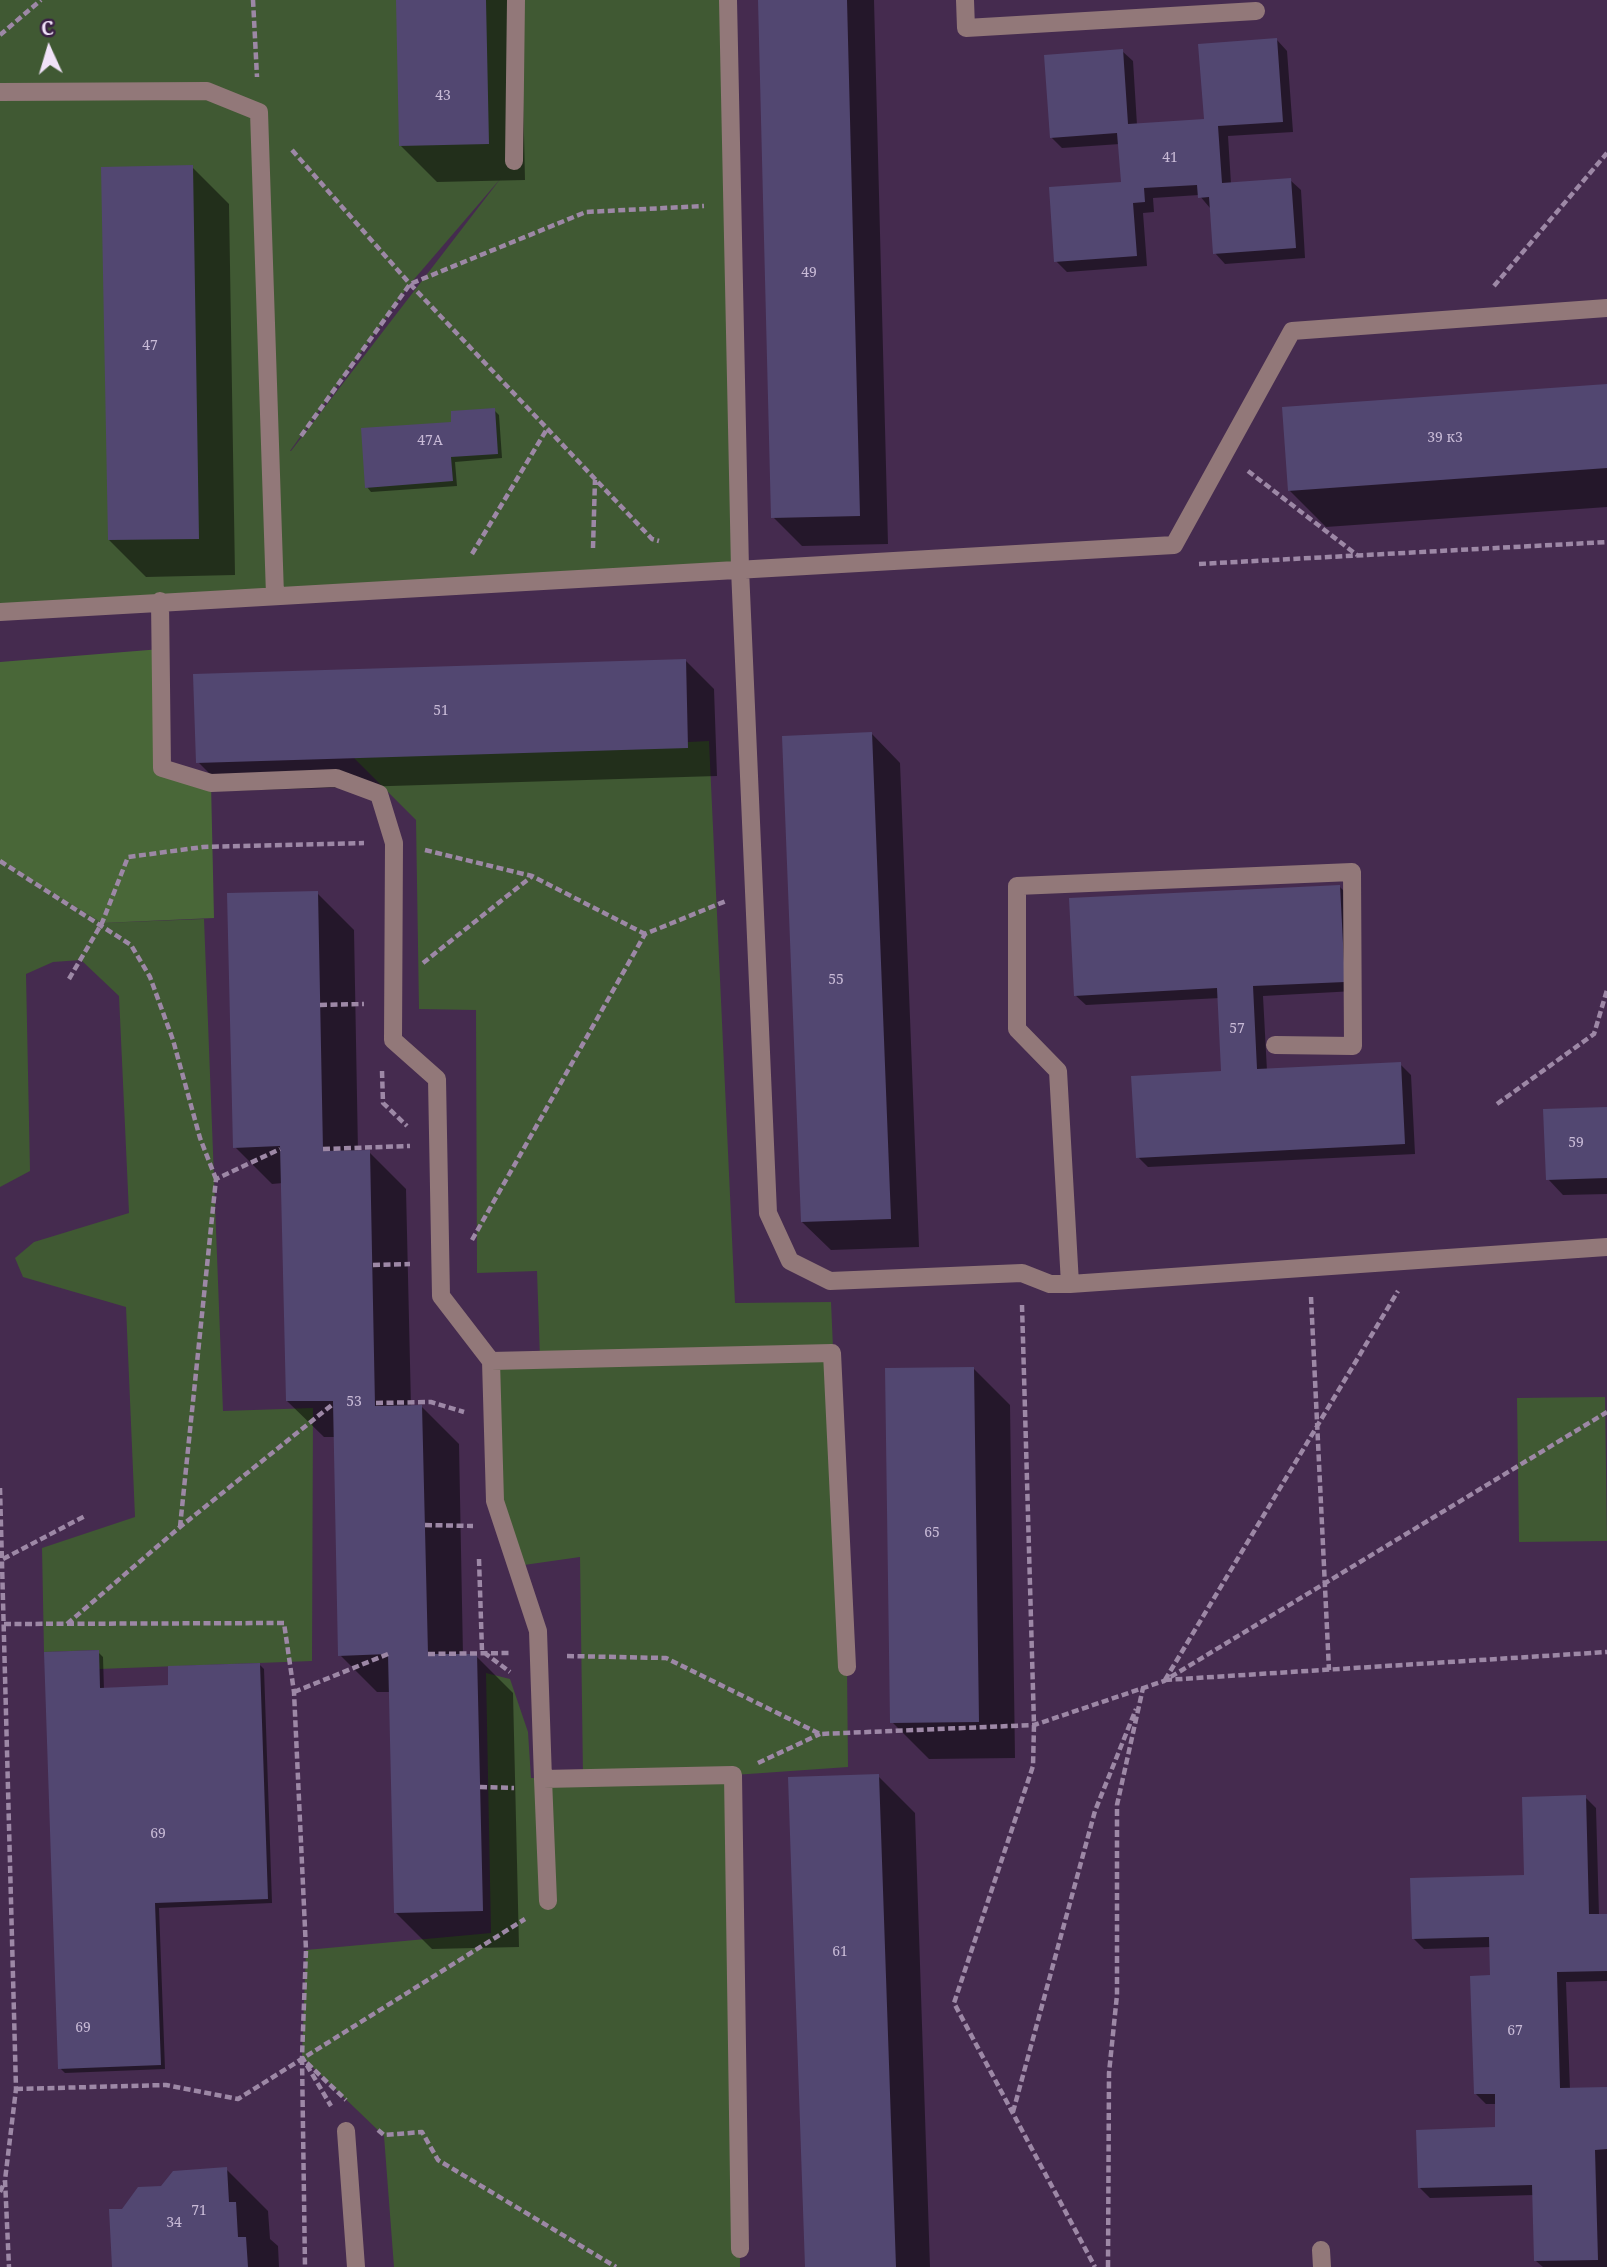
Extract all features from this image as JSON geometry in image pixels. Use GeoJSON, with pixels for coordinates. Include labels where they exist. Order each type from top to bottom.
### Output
{"type":"FeatureCollection","features":[{"type":"Feature","properties":{"kind":"lane"},"geometry":{"type":"LineString","coordinates":[[514,161],[516,0]]}},
{"type":"Feature","properties":{"kind":"lane"},"geometry":{"type":"LineString","coordinates":[[728,0],[740,569],[768,1213],[790,1261],[830,1281],[1022,1273],[1050,1284],[1070,1284],[1607,1247]]}},
{"type":"Feature","properties":{"kind":"lane"},"geometry":{"type":"LineString","coordinates":[[965,0],[966,28],[1256,11]]}},
{"type":"Feature","properties":{"kind":"lane"},"geometry":{"type":"LineString","coordinates":[[0,92],[206,91],[259,112],[275,595]]}},
{"type":"Feature","properties":{"kind":"lane"},"geometry":{"type":"LineString","coordinates":[[0,612],[453,584],[1174,545],[1292,331],[1607,308]]}},
{"type":"Feature","properties":{"kind":"lane"},"geometry":{"type":"LineString","coordinates":[[160,601],[162,768],[211,783],[336,778],[379,794],[394,843],[393,1040],[437,1079],[441,1296],[491,1361],[495,1422],[495,1501],[538,1631],[548,1901]]}},
{"type":"Feature","properties":{"kind":"lane"},"geometry":{"type":"LineString","coordinates":[[1070,1284],[1058,1071],[1017,1029],[1017,886],[1352,872],[1353,1046],[1275,1045]]}},
{"type":"Feature","properties":{"kind":"lane"},"geometry":{"type":"LineString","coordinates":[[491,1361],[832,1353],[847,1667]]}},
{"type":"Feature","properties":{"kind":"lane"},"geometry":{"type":"LineString","coordinates":[[543,1779],[733,1775],[740,2249]]}},
{"type":"Feature","properties":{"kind":"lane"},"geometry":{"type":"LineString","coordinates":[[346,2131],[356,2267]]}},
{"type":"Feature","properties":{"kind":"path"},"geometry":{"type":"LineString","coordinates":[[0,35],[41,0]]}},
{"type":"Feature","properties":{"kind":"path"},"geometry":{"type":"LineString","coordinates":[[253,0],[259,112],[410,284],[652,539],[664,543]]}},
{"type":"Feature","properties":{"kind":"path"},"geometry":{"type":"LineString","coordinates":[[1466,318],[1607,153]]}},
{"type":"Feature","properties":{"kind":"path"},"geometry":{"type":"LineString","coordinates":[[271,477],[410,284],[586,212],[732,204]]}},
{"type":"Feature","properties":{"kind":"path"},"geometry":{"type":"LineString","coordinates":[[453,584],[547,429]]}},
{"type":"Feature","properties":{"kind":"path"},"geometry":{"type":"LineString","coordinates":[[1225,453],[1358,555]]}},
{"type":"Feature","properties":{"kind":"path"},"geometry":{"type":"LineString","coordinates":[[592,577],[595,479]]}},
{"type":"Feature","properties":{"kind":"path"},"geometry":{"type":"LineString","coordinates":[[69,979],[102,923],[128,857],[203,847],[394,843],[532,876],[645,934]]}},
{"type":"Feature","properties":{"kind":"path"},"geometry":{"type":"LineString","coordinates":[[0,861],[102,923],[131,945],[150,977],[173,1040],[200,1139],[216,1179],[180,1527]]}},
{"type":"Feature","properties":{"kind":"path"},"geometry":{"type":"LineString","coordinates":[[393,986],[532,876]]}},
{"type":"Feature","properties":{"kind":"path"},"geometry":{"type":"LineString","coordinates":[[468,1248],[645,934],[754,889]]}},
{"type":"Feature","properties":{"kind":"path"},"geometry":{"type":"LineString","coordinates":[[1497,1104],[1594,1034],[1607,990]]}},
{"type":"Feature","properties":{"kind":"path"},"geometry":{"type":"LineString","coordinates":[[320,1005],[369,1004]]}},
{"type":"Feature","properties":{"kind":"path"},"geometry":{"type":"LineString","coordinates":[[382,1066],[383,1103],[417,1135],[420,1146]]}},
{"type":"Feature","properties":{"kind":"path"},"geometry":{"type":"LineString","coordinates":[[323,1149],[439,1146]]}},
{"type":"Feature","properties":{"kind":"path"},"geometry":{"type":"LineString","coordinates":[[216,1179],[280,1149]]}},
{"type":"Feature","properties":{"kind":"path"},"geometry":{"type":"LineString","coordinates":[[1164,1681],[1417,1260]]}},
{"type":"Feature","properties":{"kind":"path"},"geometry":{"type":"LineString","coordinates":[[373,1265],[411,1265]]}},
{"type":"Feature","properties":{"kind":"path"},"geometry":{"type":"LineString","coordinates":[[1310,1268],[1329,1670]]}},
{"type":"Feature","properties":{"kind":"path"},"geometry":{"type":"LineString","coordinates":[[1022,1273],[1033,1766],[954,2003],[1095,2267]]}},
{"type":"Feature","properties":{"kind":"path"},"geometry":{"type":"LineString","coordinates":[[376,1403],[430,1402],[495,1422]]}},
{"type":"Feature","properties":{"kind":"path"},"geometry":{"type":"LineString","coordinates":[[67,1623],[180,1527],[333,1404]]}},
{"type":"Feature","properties":{"kind":"path"},"geometry":{"type":"LineString","coordinates":[[733,1775],[820,1734],[1034,1725],[1164,1681],[1607,1412]]}},
{"type":"Feature","properties":{"kind":"path"},"geometry":{"type":"LineString","coordinates":[[0,1488],[16,2089],[5,2180],[9,2267]]}},
{"type":"Feature","properties":{"kind":"path"},"geometry":{"type":"LineString","coordinates":[[3,1559],[85,1516]]}},
{"type":"Feature","properties":{"kind":"path"},"geometry":{"type":"LineString","coordinates":[[425,1525],[478,1526]]}},
{"type":"Feature","properties":{"kind":"path"},"geometry":{"type":"LineString","coordinates":[[479,1554],[482,1651]]}},
{"type":"Feature","properties":{"kind":"path"},"geometry":{"type":"LineString","coordinates":[[4,1624],[284,1623],[294,1692],[306,1950],[302,2057],[305,2267]]}},
{"type":"Feature","properties":{"kind":"path"},"geometry":{"type":"LineString","coordinates":[[428,1654],[482,1651],[666,1658],[820,1734]]}},
{"type":"Feature","properties":{"kind":"path"},"geometry":{"type":"LineString","coordinates":[[482,1651],[514,1675]]}},
{"type":"Feature","properties":{"kind":"path"},"geometry":{"type":"LineString","coordinates":[[1164,1681],[1607,1652]]}},
{"type":"Feature","properties":{"kind":"path"},"geometry":{"type":"LineString","coordinates":[[294,1692],[388,1654]]}},
{"type":"Feature","properties":{"kind":"path"},"geometry":{"type":"LineString","coordinates":[[1108,2267],[1109,2073],[1117,1995],[1117,1805],[1143,1688]]}},
{"type":"Feature","properties":{"kind":"path"},"geometry":{"type":"LineString","coordinates":[[1013,2113],[1095,1811],[1142,1694]]}},
{"type":"Feature","properties":{"kind":"path"},"geometry":{"type":"LineString","coordinates":[[480,1787],[519,1788]]}},
{"type":"Feature","properties":{"kind":"path"},"geometry":{"type":"LineString","coordinates":[[16,2089],[166,2085],[238,2099],[548,1901]]}},
{"type":"Feature","properties":{"kind":"path"},"geometry":{"type":"LineString","coordinates":[[302,2057],[356,2109]]}},
{"type":"Feature","properties":{"kind":"path"},"geometry":{"type":"LineString","coordinates":[[302,2057],[346,2131]]}},
{"type":"Feature","properties":{"kind":"path"},"geometry":{"type":"LineString","coordinates":[[374,2127],[384,2136],[422,2132],[438,2160],[616,2267]]}},
{"type":"Feature","properties":{"kind":"path"},"geometry":{"type":"LineString","coordinates":[[0,2192],[5,2180]]}},
{"type":"Feature","properties":{"kind":"green space"},"geometry":{"type":"Polygon","coordinates":[[[0,0],[728,0],[740,569],[0,613],[0,0]],[[501,178],[410,284],[291,451],[501,178]]]}},
{"type":"Feature","properties":{"kind":"green space"},"geometry":{"type":"Polygon","coordinates":[[[161,649],[162,768],[211,783],[214,918],[102,923],[0,861],[0,662],[161,649]]]}},
{"type":"Feature","properties":{"kind":"green space"},"geometry":{"type":"Polygon","coordinates":[[[709,741],[735,1303],[831,1302],[847,1667],[848,1767],[734,1775],[740,2267],[394,2267],[384,2136],[302,2057],[306,1950],[491,1933],[486,1673],[510,1679],[528,1732],[531,1778],[583,1777],[580,1557],[517,1566],[495,1501],[491,1361],[540,1359],[537,1271],[477,1273],[476,1010],[419,1009],[416,820],[354,758],[709,741]]]}},
{"type":"Feature","properties":{"kind":"green space"},"geometry":{"type":"Polygon","coordinates":[[[0,861],[102,923],[204,919],[223,1411],[313,1408],[312,1661],[99,1669],[98,1650],[44,1652],[42,1548],[135,1517],[126,1307],[23,1277],[15,1258],[34,1242],[129,1213],[119,996],[81,960],[53,962],[26,974],[30,1171],[0,1187],[0,861]]]}},
{"type":"Feature","properties":{"kind":"green space"},"geometry":{"type":"Polygon","coordinates":[[[1605,1397],[1607,1541],[1519,1542],[1517,1398],[1605,1397]]]}},
{"type":"Feature","properties":{"kind":"building"},"geometry":{"type":"Polygon","coordinates":[[[396,0],[486,0],[489,144],[399,146],[396,0]]]}},
{"type":"Feature","properties":{"kind":"building"},"geometry":{"type":"Polygon","coordinates":[[[758,0],[847,0],[860,516],[771,518],[758,0]]]}},
{"type":"Feature","properties":{"kind":"building"},"geometry":{"type":"Polygon","coordinates":[[[1277,38],[1283,122],[1218,126],[1222,183],[1291,178],[1296,248],[1213,254],[1209,197],[1198,198],[1197,185],[1144,188],[1145,202],[1133,203],[1137,256],[1054,262],[1049,187],[1121,182],[1117,133],[1050,138],[1044,55],[1123,49],[1128,124],[1204,119],[1198,44],[1277,38]]]}},
{"type":"Feature","properties":{"kind":"building"},"geometry":{"type":"Polygon","coordinates":[[[193,165],[199,539],[108,540],[101,167],[193,165]]]}},
{"type":"Feature","properties":{"kind":"building"},"geometry":{"type":"Polygon","coordinates":[[[1607,384],[1607,468],[1288,491],[1282,407],[1607,384]]]}},
{"type":"Feature","properties":{"kind":"building"},"geometry":{"type":"Polygon","coordinates":[[[495,408],[498,454],[451,457],[453,481],[365,488],[361,428],[451,422],[451,411],[495,408]]]}},
{"type":"Feature","properties":{"kind":"building"},"geometry":{"type":"Polygon","coordinates":[[[686,659],[688,748],[196,763],[193,674],[686,659]]]}},
{"type":"Feature","properties":{"kind":"building"},"geometry":{"type":"Polygon","coordinates":[[[872,732],[891,1219],[801,1222],[782,736],[872,732]]]}},
{"type":"Feature","properties":{"kind":"building"},"geometry":{"type":"Polygon","coordinates":[[[1340,885],[1345,982],[1253,986],[1257,1069],[1401,1062],[1405,1144],[1136,1158],[1131,1076],[1221,1071],[1217,988],[1074,996],[1069,898],[1340,885]]]}},
{"type":"Feature","properties":{"kind":"building"},"geometry":{"type":"Polygon","coordinates":[[[318,891],[323,1151],[370,1150],[375,1406],[422,1405],[428,1654],[477,1654],[483,1911],[394,1913],[388,1654],[338,1656],[333,1401],[286,1401],[280,1146],[233,1148],[227,893],[318,891]]]}},
{"type":"Feature","properties":{"kind":"building"},"geometry":{"type":"Polygon","coordinates":[[[1607,1107],[1607,1178],[1546,1180],[1543,1109],[1607,1107]]]}},
{"type":"Feature","properties":{"kind":"building"},"geometry":{"type":"Polygon","coordinates":[[[974,1367],[979,1722],[890,1723],[885,1368],[974,1367]]]}},
{"type":"Feature","properties":{"kind":"building"},"geometry":{"type":"Polygon","coordinates":[[[99,1650],[100,1688],[168,1685],[168,1666],[260,1663],[268,1899],[155,1903],[161,2065],[58,2069],[44,1652],[99,1650]]]}},
{"type":"Feature","properties":{"kind":"building"},"geometry":{"type":"Polygon","coordinates":[[[879,1774],[896,2267],[805,2267],[788,1777],[879,1774]]]}},
{"type":"Feature","properties":{"kind":"building"},"geometry":{"type":"Polygon","coordinates":[[[1586,1795],[1589,1914],[1607,1914],[1607,1971],[1557,1972],[1560,2088],[1607,2087],[1607,2149],[1595,2150],[1598,2260],[1534,2261],[1532,2185],[1418,2188],[1416,2130],[1495,2127],[1495,2094],[1474,2094],[1470,1976],[1490,1975],[1489,1937],[1412,1939],[1410,1878],[1524,1875],[1522,1797],[1586,1795]]]}},
{"type":"Feature","properties":{"kind":"building"},"geometry":{"type":"Polygon","coordinates":[[[227,2167],[229,2202],[236,2202],[238,2237],[246,2237],[248,2267],[112,2267],[109,2209],[122,2209],[138,2187],[161,2186],[173,2171],[227,2167]]]}}]}
